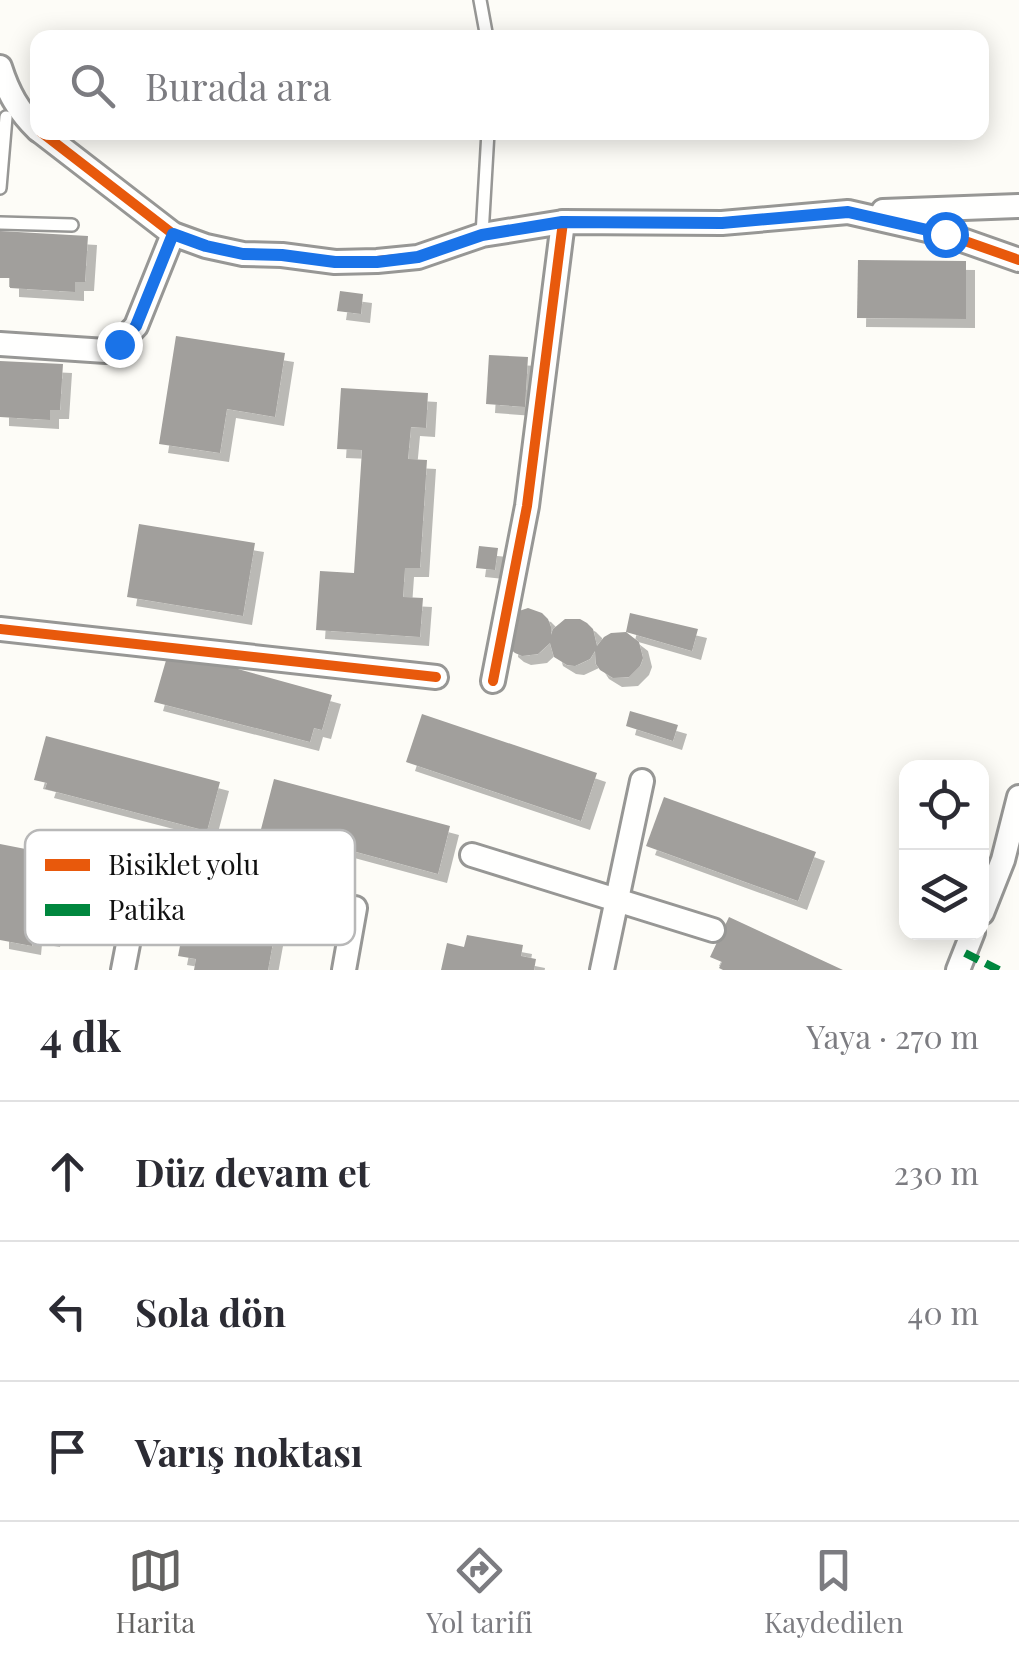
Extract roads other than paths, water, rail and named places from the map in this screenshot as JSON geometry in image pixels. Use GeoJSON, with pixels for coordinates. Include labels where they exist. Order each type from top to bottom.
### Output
{"type":"FeatureCollection","features":[{"type":"Feature","properties":{"kind":"street"},"geometry":{"type":"LineString","coordinates":[[0,66],[8,92],[9,116]]}},
{"type":"Feature","properties":{"kind":"street"},"geometry":{"type":"LineString","coordinates":[[51,140],[173,234],[243,254],[335,262],[418,257],[482,235],[562,222],[722,223],[848,212],[1019,206]]}},
{"type":"Feature","properties":{"kind":"street"},"geometry":{"type":"LineString","coordinates":[[848,212],[945,234],[1019,260]]}},
{"type":"Feature","properties":{"kind":"street"},"geometry":{"type":"LineString","coordinates":[[493,681],[527,506],[562,222]]}},
{"type":"Feature","properties":{"kind":"street"},"geometry":{"type":"LineString","coordinates":[[0,344],[106,351],[113,348],[136,326],[173,234]]}},
{"type":"Feature","properties":{"kind":"street"},"geometry":{"type":"LineString","coordinates":[[0,629],[436,677]]}},
{"type":"Feature","properties":{"kind":"street"},"geometry":{"type":"LineString","coordinates":[[602,970],[642,780]]}},
{"type":"Feature","properties":{"kind":"street"},"geometry":{"type":"LineString","coordinates":[[989,895],[1003,860],[1019,797]]}},
{"type":"Feature","properties":{"kind":"street"},"geometry":{"type":"LineString","coordinates":[[472,856],[712,930]]}},
{"type":"Feature","properties":{"kind":"street"},"geometry":{"type":"LineString","coordinates":[[958,970],[971,940]]}},
{"type":"Feature","properties":{"kind":"street"},"geometry":{"type":"LineString","coordinates":[[124,970],[129,945]]}},
{"type":"Feature","properties":{"kind":"street"},"geometry":{"type":"LineString","coordinates":[[344,970],[348,945]]}},
{"type":"Feature","properties":{"kind":"lane"},"geometry":{"type":"LineString","coordinates":[[480,0],[486,30]]}},
{"type":"Feature","properties":{"kind":"lane"},"geometry":{"type":"LineString","coordinates":[[0,188],[9,116]]}},
{"type":"Feature","properties":{"kind":"lane"},"geometry":{"type":"LineString","coordinates":[[482,235],[488,140]]}},
{"type":"Feature","properties":{"kind":"lane"},"geometry":{"type":"LineString","coordinates":[[0,224],[72,226]]}}]}
